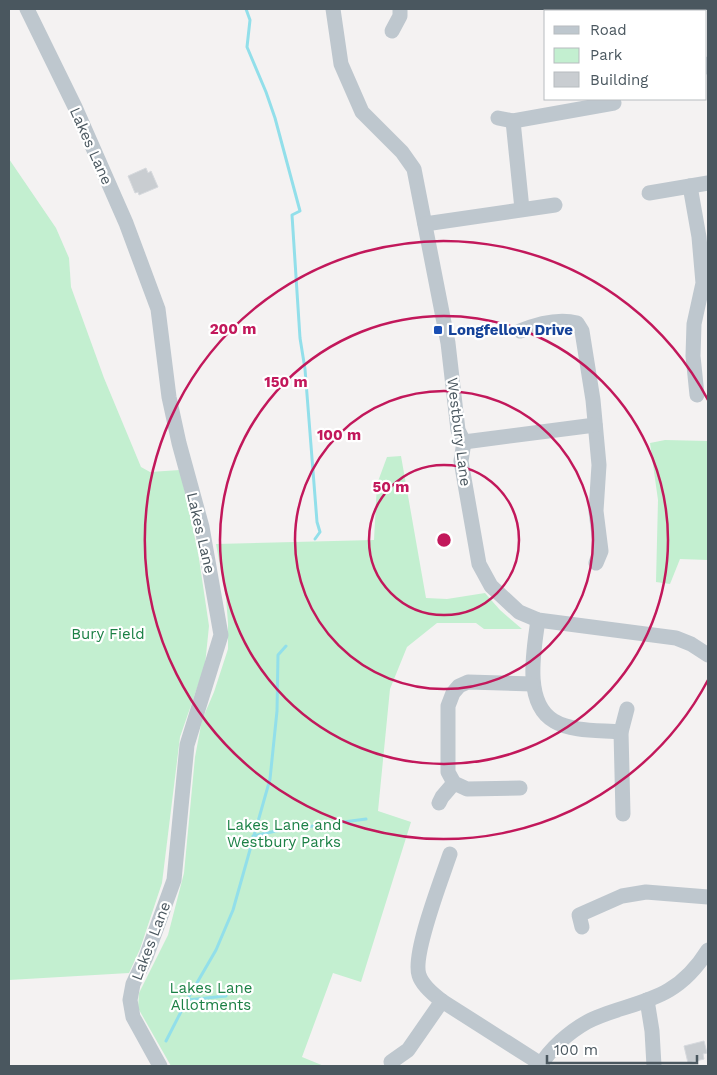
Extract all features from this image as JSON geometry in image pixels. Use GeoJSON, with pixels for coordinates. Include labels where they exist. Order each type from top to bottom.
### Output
{"type":"FeatureCollection","features":[{"type":"Feature","properties":{"kind":"street","name":"Lakes Lane"},"geometry":{"type":"LineString","coordinates":[[27,9],[75,107],[126,223],[158,309],[170,397],[179,443],[202,527],[221,636],[187,745],[174,880],[146,957],[133,984],[130,1000],[133,1017],[160,1066]]}},
{"type":"Feature","properties":{"kind":"street","name":"Westbury Lane"},"geometry":{"type":"LineString","coordinates":[[333,9],[341,64],[362,112],[402,152],[414,169],[448,343],[458,430],[464,442],[462,461],[480,564],[491,586],[519,612],[538,620],[676,638],[691,644],[708,655]]}},
{"type":"Feature","properties":{"kind":"street"},"geometry":{"type":"LineString","coordinates":[[392,31],[400,16],[400,9]]}},
{"type":"Feature","properties":{"kind":"street"},"geometry":{"type":"LineString","coordinates":[[498,118],[513,121],[614,103]]}},
{"type":"Feature","properties":{"kind":"street"},"geometry":{"type":"LineString","coordinates":[[513,121],[522,209]]}},
{"type":"Feature","properties":{"kind":"street"},"geometry":{"type":"LineString","coordinates":[[649,193],[708,183]]}},
{"type":"Feature","properties":{"kind":"street"},"geometry":{"type":"LineString","coordinates":[[690,186],[705,283],[694,324],[692,388]]}},
{"type":"Feature","properties":{"kind":"street"},"geometry":{"type":"LineString","coordinates":[[425,224],[555,205]]}},
{"type":"Feature","properties":{"kind":"street"},"geometry":{"type":"LineString","coordinates":[[520,331],[536,324],[568,320],[577,323],[582,332],[596,425],[599,465],[596,511],[601,550],[596,563]]}},
{"type":"Feature","properties":{"kind":"street"},"geometry":{"type":"LineString","coordinates":[[464,442],[596,425]]}},
{"type":"Feature","properties":{"kind":"street"},"geometry":{"type":"LineString","coordinates":[[538,620],[534,646],[532,684],[540,706],[553,721],[576,728],[621,732]]}},
{"type":"Feature","properties":{"kind":"street"},"geometry":{"type":"LineString","coordinates":[[520,788],[467,789],[454,782],[448,772],[448,706],[453,693],[459,686],[468,682],[532,684]]}},
{"type":"Feature","properties":{"kind":"street"},"geometry":{"type":"LineString","coordinates":[[623,814],[621,732],[627,709]]}},
{"type":"Feature","properties":{"kind":"street"},"geometry":{"type":"LineString","coordinates":[[439,804],[454,782]]}},
{"type":"Feature","properties":{"kind":"street"},"geometry":{"type":"LineString","coordinates":[[450,854],[426,926],[420,953],[419,975],[430,991],[442,1001],[540,1065],[560,1042],[587,1022],[669,990],[695,970],[708,950]]}},
{"type":"Feature","properties":{"kind":"street"},"geometry":{"type":"LineString","coordinates":[[582,927],[579,915],[622,896],[646,892],[708,896]]}},
{"type":"Feature","properties":{"kind":"street"},"geometry":{"type":"LineString","coordinates":[[647,1000],[652,1031],[654,1066]]}},
{"type":"Feature","properties":{"kind":"street"},"geometry":{"type":"LineString","coordinates":[[391,1062],[408,1050],[442,1001]]}},
{"type":"Feature","properties":{"kind":"green space","name":"Bury Field"},"geometry":{"type":"Polygon","coordinates":[[[9,159],[56,228],[69,258],[71,287],[104,378],[141,467],[150,472],[180,470],[198,552],[209,626],[205,665],[180,737],[162,883],[140,949],[129,973],[9,980],[9,159]]]}},
{"type":"Feature","properties":{"kind":"green space"},"geometry":{"type":"Polygon","coordinates":[[[665,440],[708,441],[708,560],[680,559],[670,584],[656,582],[658,500],[650,443],[665,440]]]}},
{"type":"Feature","properties":{"kind":"green space","name":"Lakes Lane and Westbury Parks"},"geometry":{"type":"Polygon","coordinates":[[[401,456],[426,598],[447,599],[485,593],[500,610],[522,629],[484,629],[476,623],[437,623],[407,647],[390,689],[378,811],[411,822],[361,982],[333,973],[302,1057],[324,1066],[171,1066],[138,1008],[139,993],[168,935],[184,873],[195,757],[202,720],[214,692],[228,649],[226,598],[216,544],[374,540],[377,484],[387,457],[401,456]]]}},
{"type":"Feature","properties":{"kind":"building"},"geometry":{"type":"Polygon","coordinates":[[[146,168],[148,173],[151,171],[158,187],[139,195],[138,192],[135,193],[128,176],[146,168]]]}},
{"type":"Feature","properties":{"kind":"building"},"geometry":{"type":"Polygon","coordinates":[[[704,1041],[707,1053],[703,1054],[704,1059],[688,1063],[684,1046],[704,1041]]]}},
{"type":"Feature","properties":{"kind":"waterway"},"geometry":{"type":"LineString","coordinates":[[246,9],[250,20],[247,47],[275,118],[300,211],[292,215],[300,338],[305,369],[317,522],[320,532],[315,539]]}},
{"type":"Feature","properties":{"kind":"waterway"},"geometry":{"type":"LineString","coordinates":[[166,1041],[216,950],[233,910],[270,779],[277,711],[278,655],[286,646]]}},
{"type":"Feature","properties":{"kind":"waterway"},"geometry":{"type":"LineString","coordinates":[[253,836],[276,831],[366,819]]}},
{"type":"Feature","properties":{"kind":"waterway"},"geometry":{"type":"LineString","coordinates":[[187,1000],[226,996]]}},
{"type":"Feature","properties":{"kind":"place","name":"Longfellow Drive"},"geometry":{"type":"Point","coordinates":[438,330]}},
{"type":"Feature","properties":{"kind":"park label","name":"Lakes Lane Allotments"},"geometry":{"type":"Point","coordinates":[211,996]}}]}
